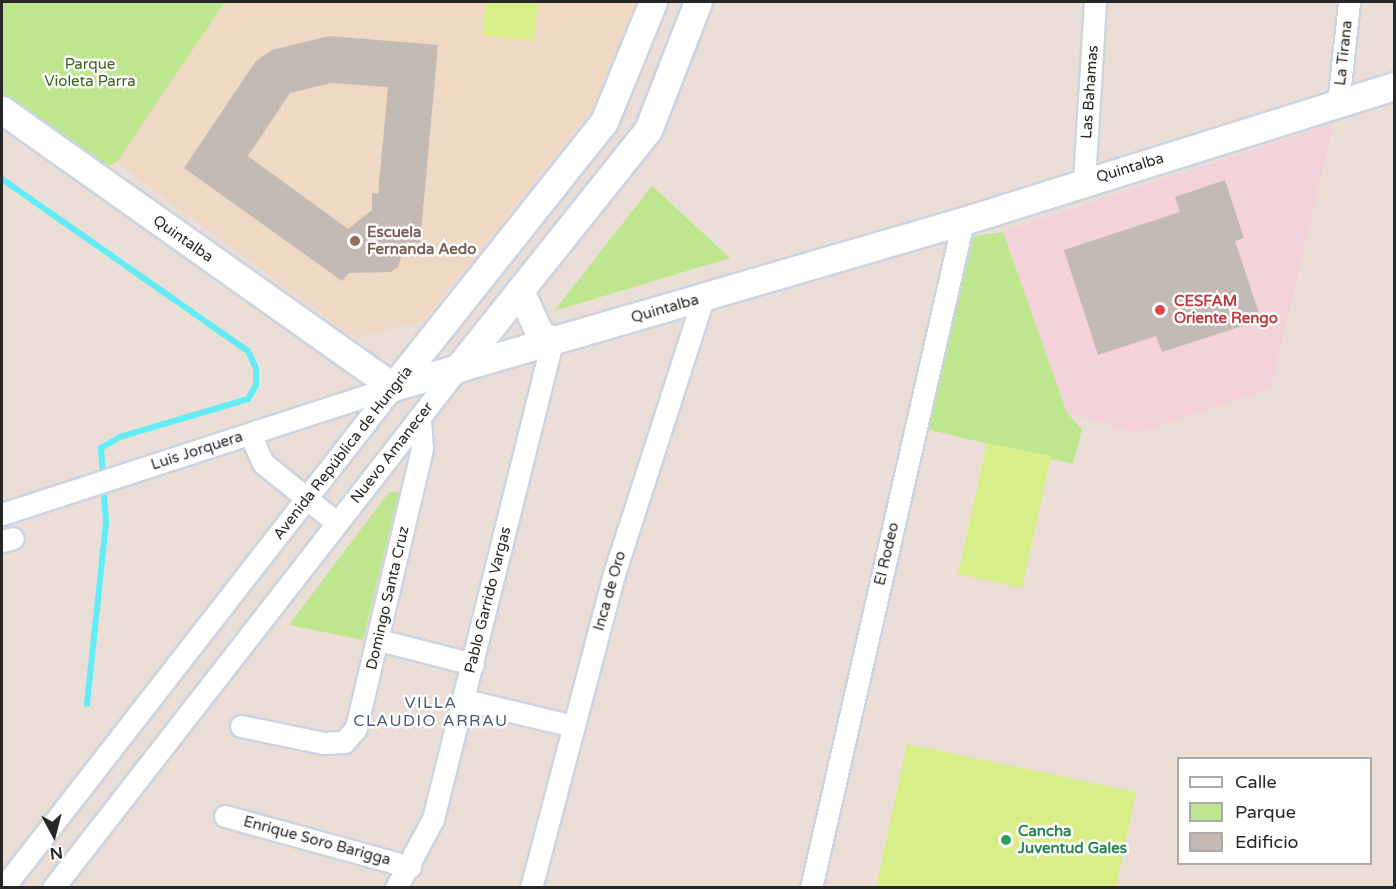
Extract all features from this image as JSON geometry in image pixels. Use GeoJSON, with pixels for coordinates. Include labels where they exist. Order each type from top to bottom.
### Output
{"type":"FeatureCollection","features":[{"type":"Feature","properties":{"kind":"street","name":"Avenida República de Hungría"},"geometry":{"type":"LineString","coordinates":[[3,888],[393,387],[604,122],[654,2]]}},
{"type":"Feature","properties":{"kind":"street","name":"Nuevo Amanecer"},"geometry":{"type":"LineString","coordinates":[[53,888],[458,368],[648,130],[698,2]]}},
{"type":"Feature","properties":{"kind":"street","name":"Las Bahamas"},"geometry":{"type":"LineString","coordinates":[[1084,182],[1095,2]]}},
{"type":"Feature","properties":{"kind":"street","name":"La Tirana"},"geometry":{"type":"LineString","coordinates":[[1338,104],[1349,2]]}},
{"type":"Feature","properties":{"kind":"street","name":"Quintalba"},"geometry":{"type":"LineString","coordinates":[[2,110],[393,387],[963,221],[1395,86]]}},
{"type":"Feature","properties":{"kind":"street","name":"El Rodeo"},"geometry":{"type":"LineString","coordinates":[[810,888],[963,221]]}},
{"type":"Feature","properties":{"kind":"street"},"geometry":{"type":"LineString","coordinates":[[520,291],[540,334],[552,340]]}},
{"type":"Feature","properties":{"kind":"street","name":"Inca de Oro"},"geometry":{"type":"LineString","coordinates":[[531,888],[614,574],[703,298]]}},
{"type":"Feature","properties":{"kind":"street","name":"Pablo Garrido Vargas"},"geometry":{"type":"LineString","coordinates":[[396,888],[410,867],[433,819],[552,340]]}},
{"type":"Feature","properties":{"kind":"street","name":"Luis Jorquera"},"geometry":{"type":"LineString","coordinates":[[2,514],[393,387]]}},
{"type":"Feature","properties":{"kind":"street","name":"Domingo Santa Cruz"},"geometry":{"type":"LineString","coordinates":[[241,726],[323,743],[345,742],[356,728],[380,640],[422,449],[420,417]]}},
{"type":"Feature","properties":{"kind":"street"},"geometry":{"type":"LineString","coordinates":[[250,434],[263,463],[337,523]]}},
{"type":"Feature","properties":{"kind":"street"},"geometry":{"type":"LineString","coordinates":[[380,640],[473,664]]}},
{"type":"Feature","properties":{"kind":"street"},"geometry":{"type":"LineString","coordinates":[[464,699],[574,726]]}},
{"type":"Feature","properties":{"kind":"street","name":"Enrique Soro Barigga"},"geometry":{"type":"LineString","coordinates":[[225,816],[410,867]]}},
{"type":"Feature","properties":{"kind":"shaded area","name":"Escuela Fernanda Aedo"},"geometry":{"type":"Polygon","coordinates":[[[225,2],[637,2],[597,103],[424,320],[354,338],[117,162],[225,2]]]}},
{"type":"Feature","properties":{"kind":"shaded area","name":"CESFAM Oriente Rengo"},"geometry":{"type":"Polygon","coordinates":[[[1334,123],[1271,388],[1138,433],[1067,413],[1003,232],[1334,123]]]}},
{"type":"Feature","properties":{"kind":"green space","name":"Parque Violeta Parra"},"geometry":{"type":"Polygon","coordinates":[[[2,2],[225,2],[117,162],[103,169],[2,99],[2,2]]]}},
{"type":"Feature","properties":{"kind":"green space"},"geometry":{"type":"Polygon","coordinates":[[[486,2],[538,2],[534,41],[482,35],[486,2]]]}},
{"type":"Feature","properties":{"kind":"green space"},"geometry":{"type":"Polygon","coordinates":[[[652,186],[730,258],[554,311],[652,186]]]}},
{"type":"Feature","properties":{"kind":"green space"},"geometry":{"type":"Polygon","coordinates":[[[1003,232],[1067,413],[1082,429],[1073,464],[926,429],[974,236],[1003,232]]]}},
{"type":"Feature","properties":{"kind":"green space"},"geometry":{"type":"Polygon","coordinates":[[[987,443],[1051,456],[1022,588],[958,574],[987,443]]]}},
{"type":"Feature","properties":{"kind":"green space"},"geometry":{"type":"Polygon","coordinates":[[[389,492],[399,492],[363,640],[289,625],[389,492]]]}},
{"type":"Feature","properties":{"kind":"green space","name":"Cancha Juventud Gales"},"geometry":{"type":"Polygon","coordinates":[[[907,744],[1136,792],[1116,887],[876,887],[907,744]]]}},
{"type":"Feature","properties":{"kind":"building"},"geometry":{"type":"Polygon","coordinates":[[[329,36],[438,45],[420,243],[406,242],[398,267],[391,272],[349,273],[342,281],[184,168],[256,61],[272,50],[329,36]],[[331,83],[290,93],[248,156],[348,229],[372,210],[372,193],[378,194],[388,87],[331,83]]]}},
{"type":"Feature","properties":{"kind":"building"},"geometry":{"type":"Polygon","coordinates":[[[1225,180],[1244,238],[1235,241],[1261,320],[1162,352],[1156,336],[1098,355],[1064,250],[1180,212],[1175,197],[1225,180]]]}},
{"type":"Feature","properties":{"kind":"waterway"},"geometry":{"type":"LineString","coordinates":[[2,179],[248,351],[256,368],[256,385],[248,399],[120,437],[101,448],[106,523],[87,704]]}},
{"type":"Feature","properties":{"kind":"place","name":"Escuela Fernanda Aedo"},"geometry":{"type":"Point","coordinates":[355,241]}},
{"type":"Feature","properties":{"kind":"place","name":"CESFAM Oriente Rengo"},"geometry":{"type":"Point","coordinates":[1160,310]}},
{"type":"Feature","properties":{"kind":"place","name":"Cancha Juventud Gales"},"geometry":{"type":"Point","coordinates":[1006,840]}},
{"type":"Feature","properties":{"kind":"district","name":"VILLA CLAUDIO ARRAU"},"geometry":{"type":"Point","coordinates":[431,712]}}]}
